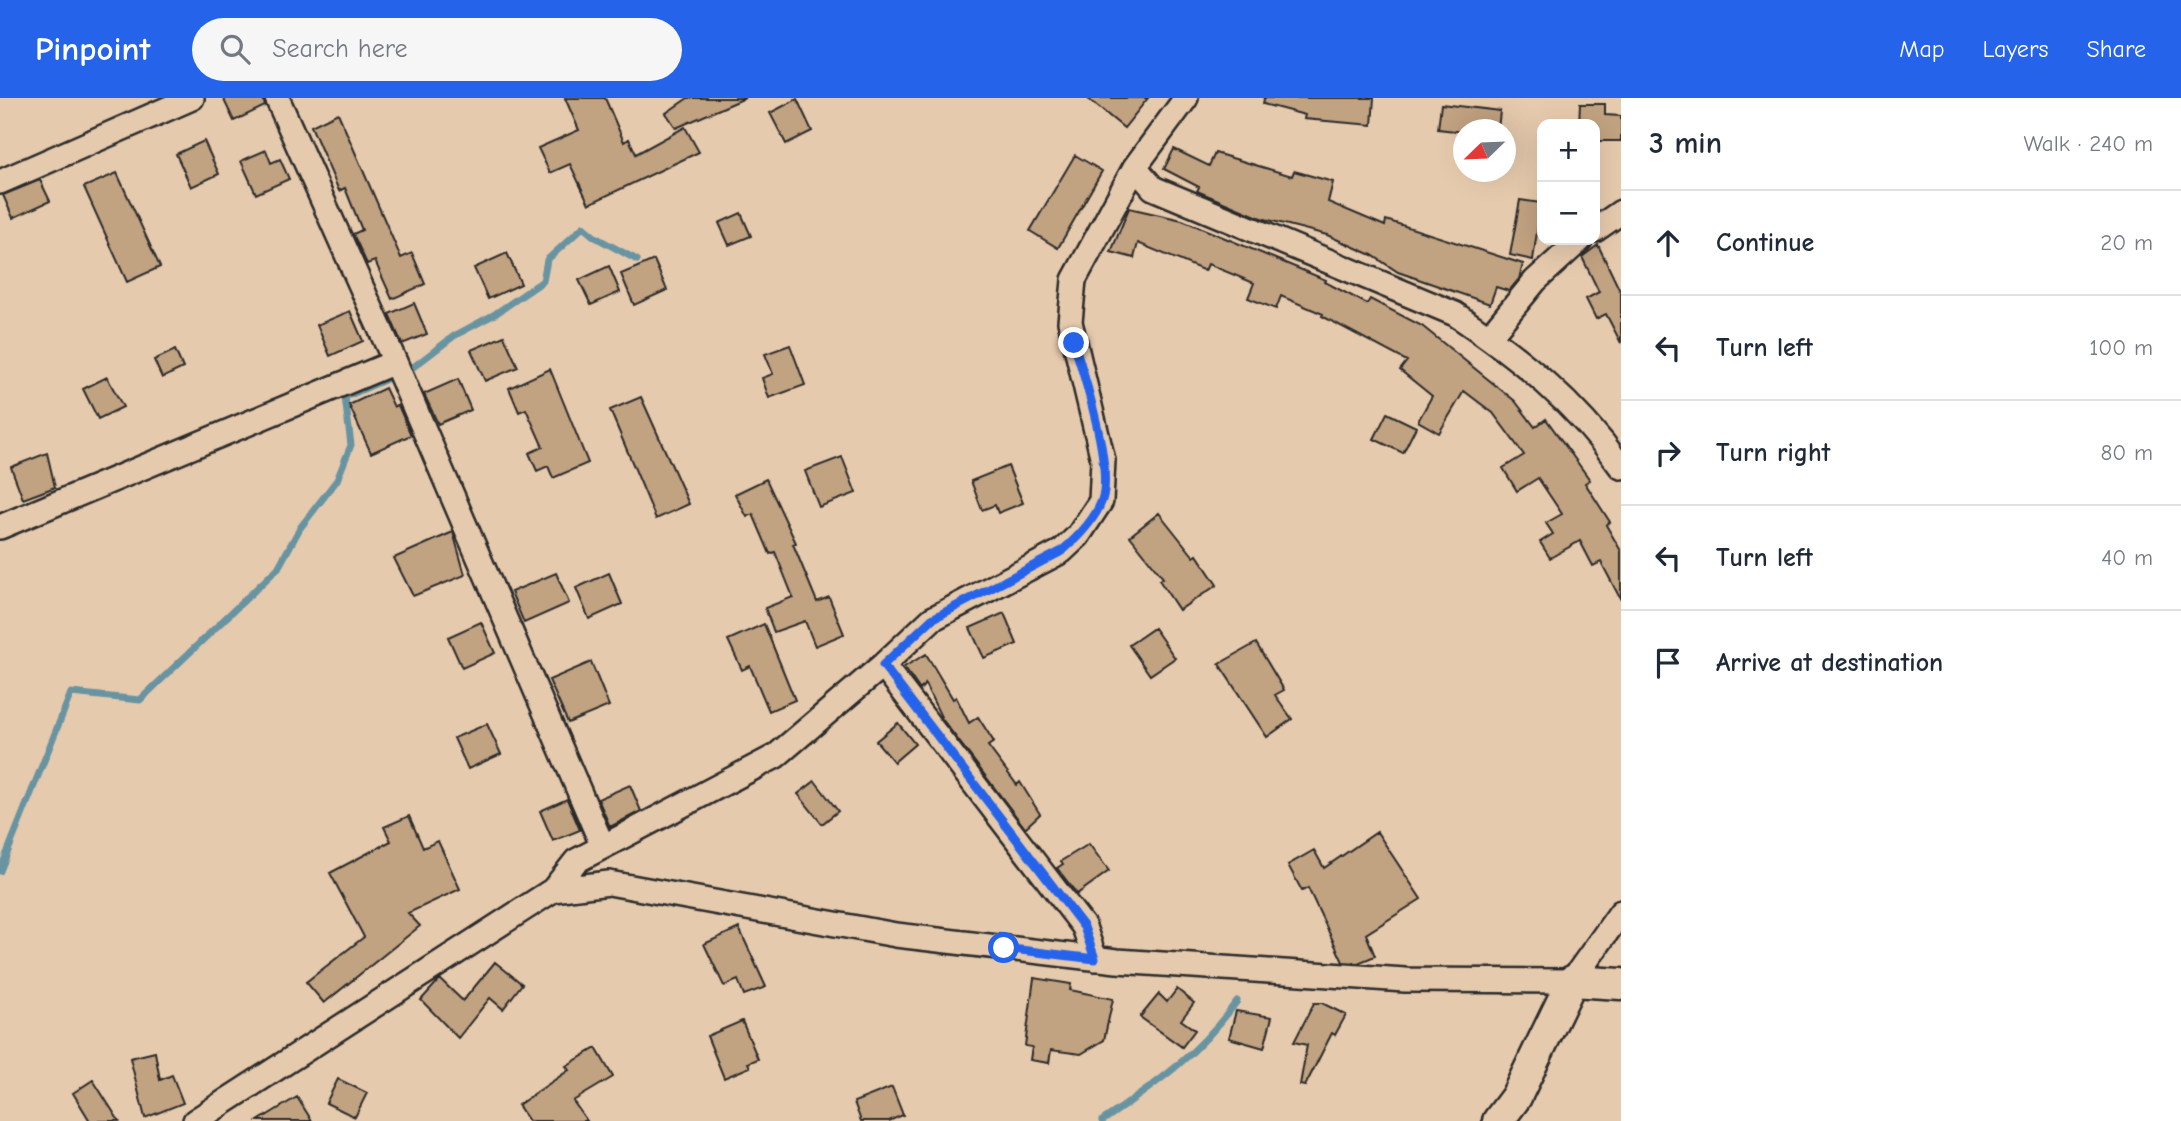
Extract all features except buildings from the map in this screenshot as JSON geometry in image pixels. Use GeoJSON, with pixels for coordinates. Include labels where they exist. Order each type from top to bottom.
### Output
{"type":"FeatureCollection","features":[{"type":"Feature","properties":{"kind":"street"},"geometry":{"type":"LineString","coordinates":[[0,182],[192,98]]}},
{"type":"Feature","properties":{"kind":"street"},"geometry":{"type":"LineString","coordinates":[[277,98],[395,362],[603,847]]}},
{"type":"Feature","properties":{"kind":"street"},"geometry":{"type":"LineString","coordinates":[[195,1121],[553,890],[576,861],[776,756],[883,665],[932,619],[1062,551],[1078,537],[1101,501],[1103,460],[1074,343],[1070,301],[1074,280],[1135,167],[1185,98]]}},
{"type":"Feature","properties":{"kind":"street"},"geometry":{"type":"LineString","coordinates":[[1135,167],[1153,188],[1455,314],[1489,337],[1567,400],[1621,467]]}},
{"type":"Feature","properties":{"kind":"street"},"geometry":{"type":"LineString","coordinates":[[1600,227],[1621,212]]}},
{"type":"Feature","properties":{"kind":"street"},"geometry":{"type":"LineString","coordinates":[[1489,337],[1535,281],[1575,245]]}},
{"type":"Feature","properties":{"kind":"street"},"geometry":{"type":"LineString","coordinates":[[0,527],[395,362]]}},
{"type":"Feature","properties":{"kind":"street"},"geometry":{"type":"LineString","coordinates":[[883,665],[1084,927],[1095,959]]}},
{"type":"Feature","properties":{"kind":"street"},"geometry":{"type":"LineString","coordinates":[[553,890],[609,883],[896,935],[1095,959],[1405,980],[1572,981],[1621,985]]}},
{"type":"Feature","properties":{"kind":"street"},"geometry":{"type":"LineString","coordinates":[[1498,1121],[1516,1097],[1572,981],[1621,912]]}},
{"type":"Feature","properties":{"kind":"waterway"},"geometry":{"type":"LineString","coordinates":[[0,871],[71,693],[140,700],[278,568],[300,528],[337,480],[351,445],[345,397],[412,368],[454,336],[495,314],[543,281],[547,260],[583,227],[595,237],[637,260]]}},
{"type":"Feature","properties":{"kind":"waterway"},"geometry":{"type":"LineString","coordinates":[[1102,1121],[1192,1053],[1237,1001]]}},
{"type":"Feature","properties":{"kind":"route"},"geometry":{"type":"LineString","coordinates":[[1004,948],[1095,959],[1084,927],[883,665],[932,619],[1062,551],[1078,537],[1090,520],[1101,501],[1105,480],[1103,460],[1074,343]]}}]}
